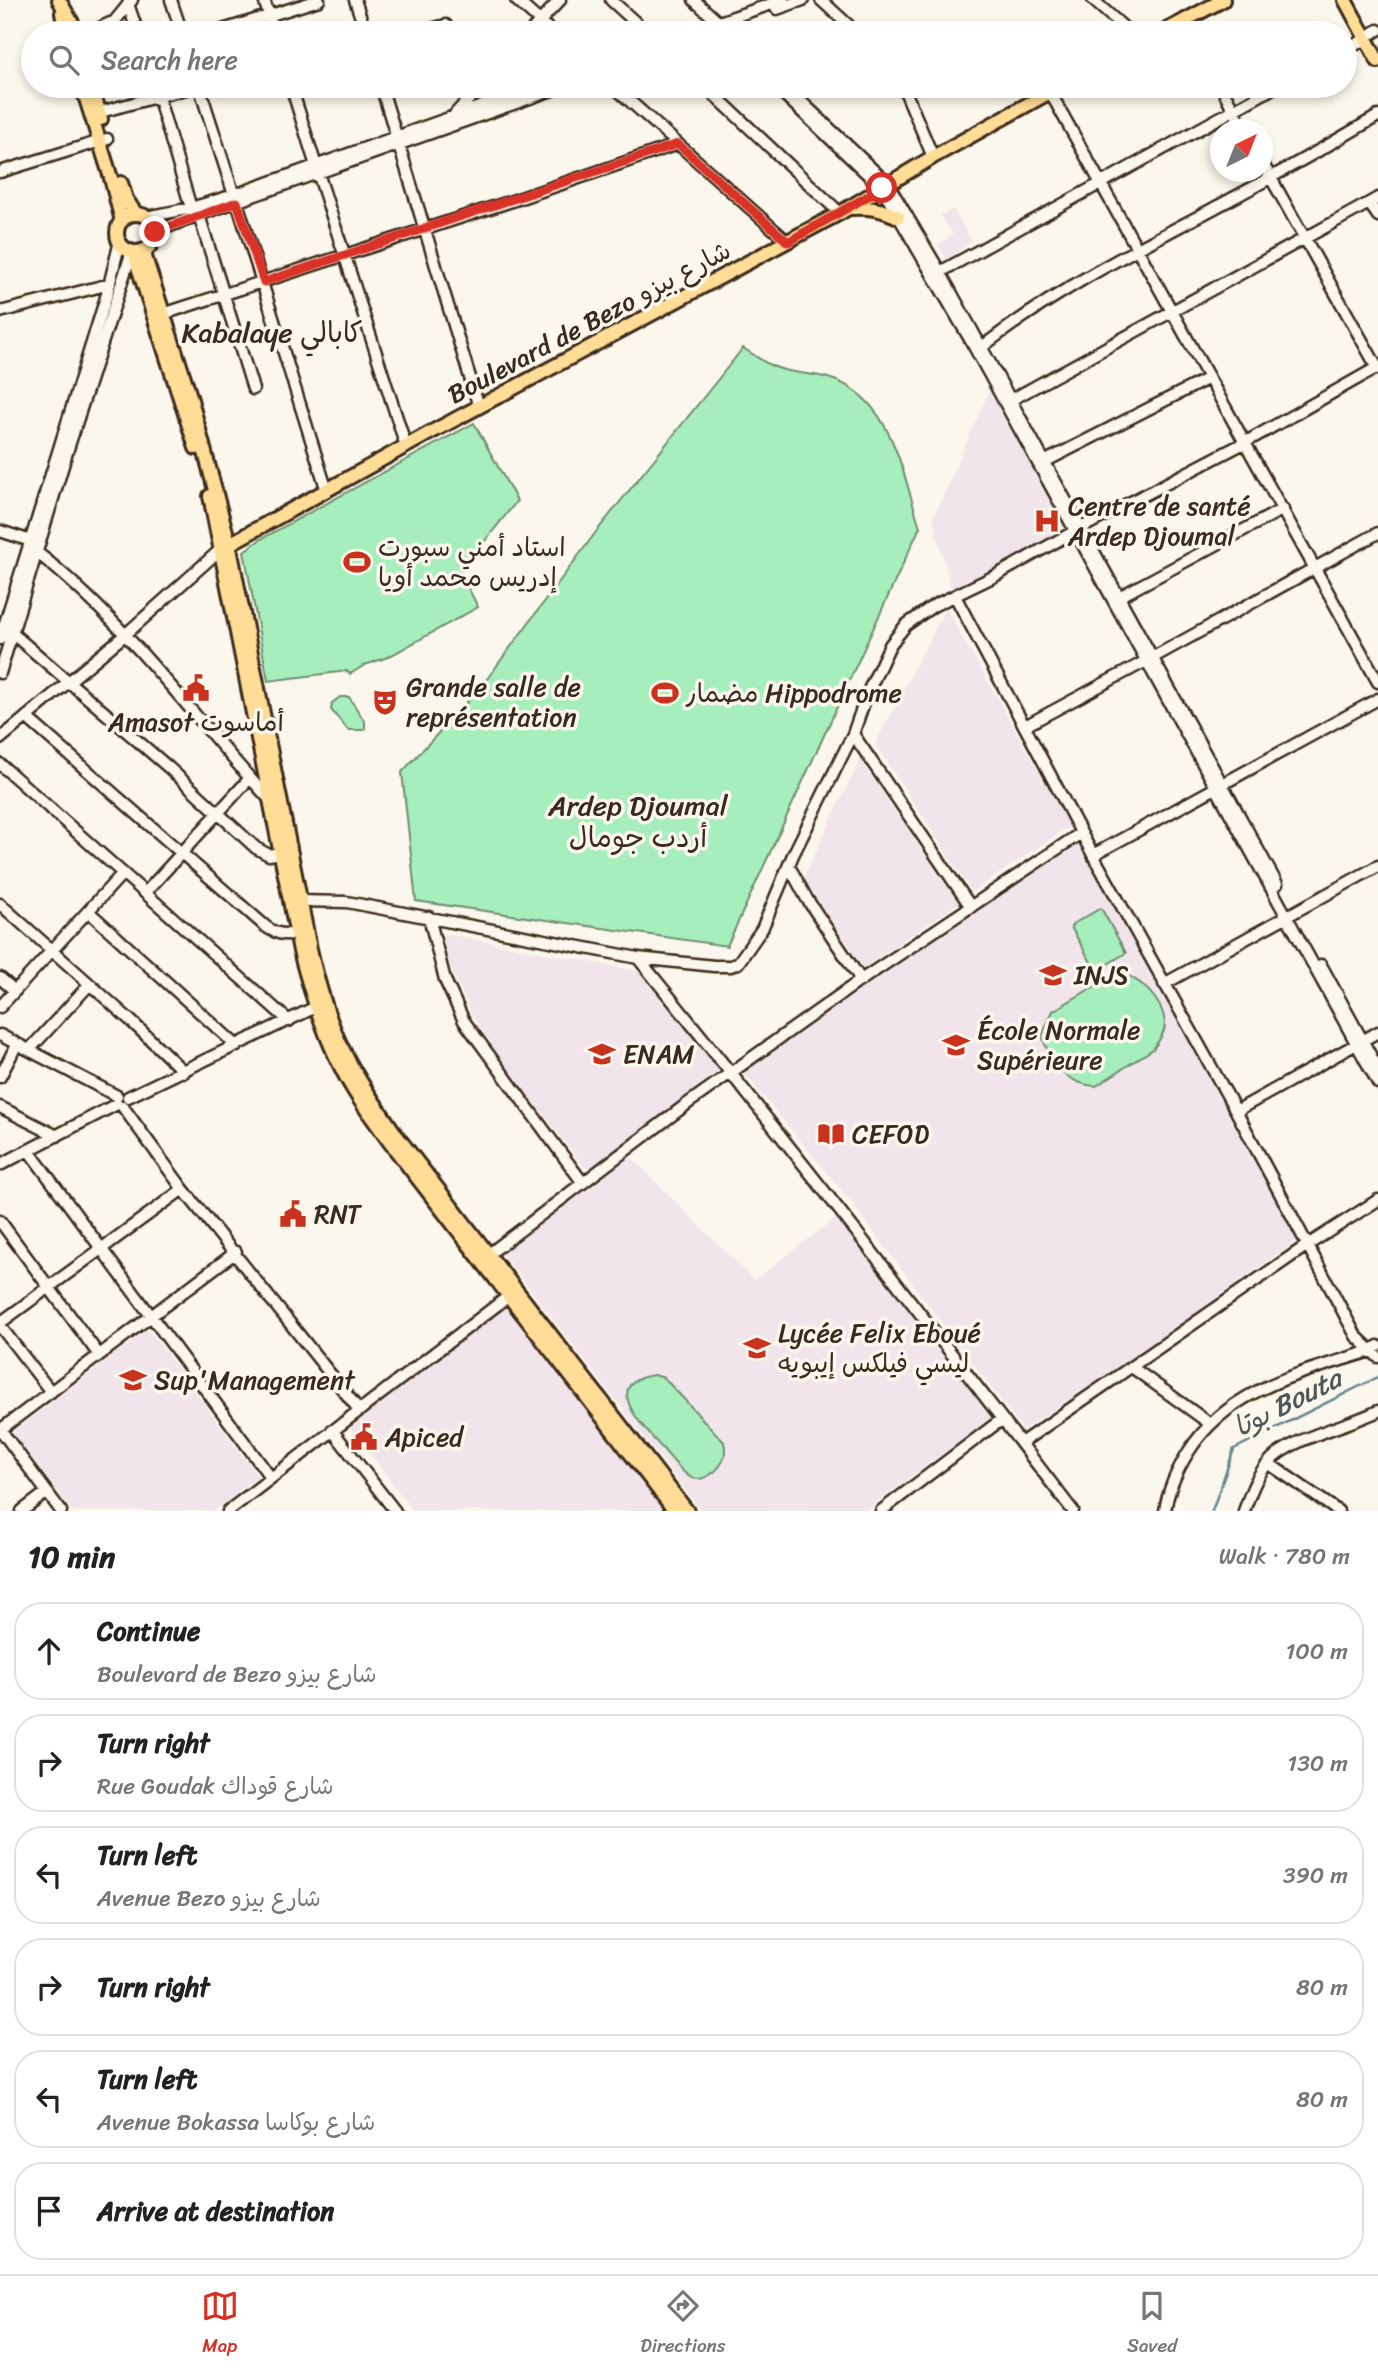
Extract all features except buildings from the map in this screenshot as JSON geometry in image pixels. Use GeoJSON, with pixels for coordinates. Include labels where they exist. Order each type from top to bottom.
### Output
{"type":"FeatureCollection","features":[{"type":"Feature","properties":{"kind":"main road"},"geometry":{"type":"LineString","coordinates":[[1186,20],[1223,0]]}},
{"type":"Feature","properties":{"kind":"main road"},"geometry":{"type":"LineString","coordinates":[[1345,0],[1374,36]]}},
{"type":"Feature","properties":{"kind":"main road"},"geometry":{"type":"LineString","coordinates":[[1354,0],[1374,36],[1378,61]]}},
{"type":"Feature","properties":{"kind":"main road"},"geometry":{"type":"LineString","coordinates":[[60,3],[64,21]]}},
{"type":"Feature","properties":{"kind":"main road"},"geometry":{"type":"LineString","coordinates":[[60,3],[71,21]]}},
{"type":"Feature","properties":{"kind":"main road"},"geometry":{"type":"LineString","coordinates":[[88,98],[103,140],[122,221],[118,231],[120,241],[139,250],[145,257],[190,396],[225,546],[295,902],[320,1006]]}},
{"type":"Feature","properties":{"kind":"main road"},"geometry":{"type":"LineString","coordinates":[[93,98],[95,113]]}},
{"type":"Feature","properties":{"kind":"main road","name":"Boulevard de Bezo شارع بيزو"},"geometry":{"type":"LineString","coordinates":[[225,546],[788,242],[1040,98]]}},
{"type":"Feature","properties":{"kind":"main road"},"geometry":{"type":"LineString","coordinates":[[103,140],[126,199],[141,215],[151,221],[155,232],[153,242],[139,250],[136,259],[225,546]]}},
{"type":"Feature","properties":{"kind":"main road"},"geometry":{"type":"LineString","coordinates":[[844,211],[866,207],[898,216]]}},
{"type":"Feature","properties":{"kind":"main road"},"geometry":{"type":"LineString","coordinates":[[122,221],[141,215]]}},
{"type":"Feature","properties":{"kind":"main road"},"geometry":{"type":"LineString","coordinates":[[249,672],[280,853],[295,902],[296,934],[320,1006],[363,1094],[388,1140],[687,1511]]}},
{"type":"Feature","properties":{"kind":"main road"},"geometry":{"type":"LineString","coordinates":[[363,1094],[489,1254],[512,1293]]}},
{"type":"Feature","properties":{"kind":"main road"},"geometry":{"type":"LineString","coordinates":[[595,1400],[675,1511]]}},
{"type":"Feature","properties":{"kind":"street"},"geometry":{"type":"LineString","coordinates":[[170,0],[178,21]]}},
{"type":"Feature","properties":{"kind":"street"},"geometry":{"type":"LineString","coordinates":[[264,0],[272,21]]}},
{"type":"Feature","properties":{"kind":"street"},"geometry":{"type":"LineString","coordinates":[[251,21],[319,0]]}},
{"type":"Feature","properties":{"kind":"street"},"geometry":{"type":"LineString","coordinates":[[355,0],[362,21]]}},
{"type":"Feature","properties":{"kind":"street"},"geometry":{"type":"LineString","coordinates":[[516,0],[539,21]]}},
{"type":"Feature","properties":{"kind":"street"},"geometry":{"type":"LineString","coordinates":[[541,21],[560,0]]}},
{"type":"Feature","properties":{"kind":"street"},"geometry":{"type":"LineString","coordinates":[[611,0],[635,21]]}},
{"type":"Feature","properties":{"kind":"street"},"geometry":{"type":"LineString","coordinates":[[684,0],[709,21]]}},
{"type":"Feature","properties":{"kind":"street"},"geometry":{"type":"LineString","coordinates":[[694,0],[712,21]]}},
{"type":"Feature","properties":{"kind":"street"},"geometry":{"type":"LineString","coordinates":[[737,21],[783,0]]}},
{"type":"Feature","properties":{"kind":"street"},"geometry":{"type":"LineString","coordinates":[[742,21],[803,0]]}},
{"type":"Feature","properties":{"kind":"street"},"geometry":{"type":"LineString","coordinates":[[821,0],[844,21]]}},
{"type":"Feature","properties":{"kind":"street"},"geometry":{"type":"LineString","coordinates":[[1093,0],[1117,21]]}},
{"type":"Feature","properties":{"kind":"street"},"geometry":{"type":"LineString","coordinates":[[114,21],[130,2]]}},
{"type":"Feature","properties":{"kind":"street"},"geometry":{"type":"LineString","coordinates":[[130,2],[135,21]]}},
{"type":"Feature","properties":{"kind":"street"},"geometry":{"type":"LineString","coordinates":[[1357,44],[1374,36]]}},
{"type":"Feature","properties":{"kind":"street"},"geometry":{"type":"LineString","coordinates":[[95,113],[137,98]]}},
{"type":"Feature","properties":{"kind":"street"},"geometry":{"type":"LineString","coordinates":[[158,98],[225,295],[253,389]]}},
{"type":"Feature","properties":{"kind":"street"},"geometry":{"type":"LineString","coordinates":[[202,98],[264,282],[327,491]]}},
{"type":"Feature","properties":{"kind":"street"},"geometry":{"type":"LineString","coordinates":[[295,98],[407,446]]}},
{"type":"Feature","properties":{"kind":"street"},"geometry":{"type":"LineString","coordinates":[[384,98],[479,407]]}},
{"type":"Feature","properties":{"kind":"street"},"geometry":{"type":"LineString","coordinates":[[452,117],[470,98]]}},
{"type":"Feature","properties":{"kind":"street"},"geometry":{"type":"LineString","coordinates":[[397,142],[452,117],[505,98]]}},
{"type":"Feature","properties":{"kind":"street"},"geometry":{"type":"LineString","coordinates":[[155,232],[195,211],[528,98]]}},
{"type":"Feature","properties":{"kind":"street"},"geometry":{"type":"LineString","coordinates":[[626,98],[788,242]]}},
{"type":"Feature","properties":{"kind":"street"},"geometry":{"type":"LineString","coordinates":[[718,98],[844,211]]}},
{"type":"Feature","properties":{"kind":"street"},"geometry":{"type":"LineString","coordinates":[[788,98],[885,186],[898,216],[1010,400],[1078,529],[1119,597],[1149,659]]}},
{"type":"Feature","properties":{"kind":"street"},"geometry":{"type":"LineString","coordinates":[[797,98],[885,186],[940,272],[979,349],[1360,1043],[1378,1083]]}},
{"type":"Feature","properties":{"kind":"street"},"geometry":{"type":"LineString","coordinates":[[908,98],[933,157]]}},
{"type":"Feature","properties":{"kind":"street"},"geometry":{"type":"LineString","coordinates":[[1060,98],[1101,181],[1378,682]]}},
{"type":"Feature","properties":{"kind":"street"},"geometry":{"type":"LineString","coordinates":[[1228,98],[1238,119]]}},
{"type":"Feature","properties":{"kind":"street"},"geometry":{"type":"LineString","coordinates":[[940,272],[1253,98]]}},
{"type":"Feature","properties":{"kind":"street"},"geometry":{"type":"LineString","coordinates":[[1273,177],[1378,116]]}},
{"type":"Feature","properties":{"kind":"street"},"geometry":{"type":"LineString","coordinates":[[0,172],[103,140]]}},
{"type":"Feature","properties":{"kind":"street"},"geometry":{"type":"LineString","coordinates":[[163,314],[678,144]]}},
{"type":"Feature","properties":{"kind":"street"},"geometry":{"type":"LineString","coordinates":[[979,349],[1065,290],[1263,182]]}},
{"type":"Feature","properties":{"kind":"street"},"geometry":{"type":"LineString","coordinates":[[295,902],[347,902],[638,958],[714,966],[731,966],[738,963],[762,929],[789,866],[853,734],[867,694],[890,645],[906,625],[1078,529],[1244,443],[1378,367],[1273,182]]}},
{"type":"Feature","properties":{"kind":"street"},"geometry":{"type":"LineString","coordinates":[[1010,400],[1373,201],[1378,216]]}},
{"type":"Feature","properties":{"kind":"street"},"geometry":{"type":"LineString","coordinates":[[141,215],[195,211]]}},
{"type":"Feature","properties":{"kind":"street"},"geometry":{"type":"LineString","coordinates":[[0,673],[32,546],[110,284],[120,241]]}},
{"type":"Feature","properties":{"kind":"street"},"geometry":{"type":"LineString","coordinates":[[0,639],[139,250]]}},
{"type":"Feature","properties":{"kind":"street"},"geometry":{"type":"LineString","coordinates":[[0,312],[110,284]]}},
{"type":"Feature","properties":{"kind":"street"},"geometry":{"type":"LineString","coordinates":[[1044,462],[1209,378]]}},
{"type":"Feature","properties":{"kind":"street"},"geometry":{"type":"LineString","coordinates":[[1119,597],[1283,509]]}},
{"type":"Feature","properties":{"kind":"street"},"geometry":{"type":"LineString","coordinates":[[0,531],[32,546],[126,634],[272,802]]}},
{"type":"Feature","properties":{"kind":"street"},"geometry":{"type":"LineString","coordinates":[[1025,726],[1378,533]]}},
{"type":"Feature","properties":{"kind":"street"},"geometry":{"type":"LineString","coordinates":[[0,738],[126,634],[225,546]]}},
{"type":"Feature","properties":{"kind":"street"},"geometry":{"type":"LineString","coordinates":[[955,596],[1093,856],[1236,1111],[1356,1336],[1375,1351]]}},
{"type":"Feature","properties":{"kind":"street"},"geometry":{"type":"LineString","coordinates":[[12,633],[256,848],[269,855],[280,853]]}},
{"type":"Feature","properties":{"kind":"street"},"geometry":{"type":"LineString","coordinates":[[1093,856],[1378,699]]}},
{"type":"Feature","properties":{"kind":"street"},"geometry":{"type":"LineString","coordinates":[[26,718],[274,933],[296,934]]}},
{"type":"Feature","properties":{"kind":"street"},"geometry":{"type":"LineString","coordinates":[[853,734],[971,907]]}},
{"type":"Feature","properties":{"kind":"street"},"geometry":{"type":"LineString","coordinates":[[0,764],[289,1021]]}},
{"type":"Feature","properties":{"kind":"street"},"geometry":{"type":"LineString","coordinates":[[145,893],[250,778]]}},
{"type":"Feature","properties":{"kind":"street"},"geometry":{"type":"LineString","coordinates":[[489,1254],[861,979],[1081,833]]}},
{"type":"Feature","properties":{"kind":"street"},"geometry":{"type":"LineString","coordinates":[[789,866],[807,899],[861,979]]}},
{"type":"Feature","properties":{"kind":"street"},"geometry":{"type":"LineString","coordinates":[[1164,984],[1378,866]]}},
{"type":"Feature","properties":{"kind":"street"},"geometry":{"type":"LineString","coordinates":[[0,1007],[123,873]]}},
{"type":"Feature","properties":{"kind":"street"},"geometry":{"type":"LineString","coordinates":[[0,904],[184,1072]]}},
{"type":"Feature","properties":{"kind":"street"},"geometry":{"type":"LineString","coordinates":[[88,911],[237,1046]]}},
{"type":"Feature","properties":{"kind":"street"},"geometry":{"type":"LineString","coordinates":[[429,916],[445,980],[464,1021],[583,1183]]}},
{"type":"Feature","properties":{"kind":"street"},"geometry":{"type":"LineString","coordinates":[[638,958],[946,1344],[1001,1420],[1073,1511]]}},
{"type":"Feature","properties":{"kind":"street"},"geometry":{"type":"LineString","coordinates":[[0,978],[15,991]]}},
{"type":"Feature","properties":{"kind":"street"},"geometry":{"type":"LineString","coordinates":[[29,1049],[89,985]]}},
{"type":"Feature","properties":{"kind":"street"},"geometry":{"type":"LineString","coordinates":[[0,1165],[121,1101],[320,1006]]}},
{"type":"Feature","properties":{"kind":"street"},"geometry":{"type":"LineString","coordinates":[[1236,1111],[1378,1032]]}},
{"type":"Feature","properties":{"kind":"street"},"geometry":{"type":"LineString","coordinates":[[0,1035],[121,1101],[183,1189],[236,1252],[359,1410]]}},
{"type":"Feature","properties":{"kind":"street"},"geometry":{"type":"LineString","coordinates":[[1360,1043],[1378,1069]]}},
{"type":"Feature","properties":{"kind":"street"},"geometry":{"type":"LineString","coordinates":[[0,1077],[17,1044]]}},
{"type":"Feature","properties":{"kind":"street"},"geometry":{"type":"LineString","coordinates":[[0,1107],[57,1136]]}},
{"type":"Feature","properties":{"kind":"street"},"geometry":{"type":"LineString","coordinates":[[29,1151],[271,1478]]}},
{"type":"Feature","properties":{"kind":"street"},"geometry":{"type":"LineString","coordinates":[[51,1392],[0,1324],[183,1189]]}},
{"type":"Feature","properties":{"kind":"street"},"geometry":{"type":"LineString","coordinates":[[1021,1443],[1306,1246],[1378,1200]]}},
{"type":"Feature","properties":{"kind":"street"},"geometry":{"type":"LineString","coordinates":[[0,1221],[99,1355]]}},
{"type":"Feature","properties":{"kind":"street"},"geometry":{"type":"LineString","coordinates":[[61,1511],[0,1430],[236,1252]]}},
{"type":"Feature","properties":{"kind":"street"},"geometry":{"type":"LineString","coordinates":[[228,1511],[512,1293]]}},
{"type":"Feature","properties":{"kind":"street"},"geometry":{"type":"LineString","coordinates":[[1165,1511],[1174,1478],[1195,1442],[1209,1423],[1225,1410],[1271,1384],[1375,1351]]}},
{"type":"Feature","properties":{"kind":"street"},"geometry":{"type":"LineString","coordinates":[[1133,1368],[1209,1423]]}},
{"type":"Feature","properties":{"kind":"street"},"geometry":{"type":"LineString","coordinates":[[1244,1511],[1254,1484],[1268,1463],[1295,1445],[1378,1411]]}},
{"type":"Feature","properties":{"kind":"street"},"geometry":{"type":"LineString","coordinates":[[881,1511],[1001,1420]]}},
{"type":"Feature","properties":{"kind":"street"},"geometry":{"type":"LineString","coordinates":[[332,1430],[396,1511]]}},
{"type":"Feature","properties":{"kind":"street"},"geometry":{"type":"LineString","coordinates":[[1268,1463],[1338,1511]]}},
{"type":"Feature","properties":{"kind":"street"},"geometry":{"type":"LineString","coordinates":[[22,1511],[47,1492]]}},
{"type":"Feature","properties":{"kind":"shaded area"},"geometry":{"type":"Polygon","coordinates":[[[953,209],[972,241],[947,260],[938,245],[953,234],[940,215],[953,209]]]}},
{"type":"Feature","properties":{"kind":"shaded area"},"geometry":{"type":"Polygon","coordinates":[[[990,389],[1064,527],[990,574],[951,588],[933,518],[990,389]]]}},
{"type":"Feature","properties":{"kind":"shaded area"},"geometry":{"type":"Polygon","coordinates":[[[946,608],[1070,826],[972,892],[875,744],[946,608]]]}},
{"type":"Feature","properties":{"kind":"shaded area"},"geometry":{"type":"Polygon","coordinates":[[[860,760],[959,903],[863,968],[803,878],[860,760]]]}},
{"type":"Feature","properties":{"kind":"shaded area"},"geometry":{"type":"Polygon","coordinates":[[[1079,842],[1297,1240],[1163,1336],[1023,1430],[851,1202],[743,1072],[838,1004],[1079,842]]]}},
{"type":"Feature","properties":{"kind":"shaded area","name":"ENAM"},"geometry":{"type":"Polygon","coordinates":[[[448,934],[638,971],[648,979],[719,1070],[592,1169],[584,1167],[500,1059],[471,1013],[450,967],[443,938],[448,934]]]}},
{"type":"Feature","properties":{"kind":"shaded area","name":"Lycée Felix Eboué ليسي فيلكس إيبويه"},"geometry":{"type":"Polygon","coordinates":[[[630,1156],[754,1280],[836,1218],[992,1417],[865,1511],[701,1511],[501,1252],[630,1156]]]}},
{"type":"Feature","properties":{"kind":"shaded area"},"geometry":{"type":"Polygon","coordinates":[[[506,1305],[666,1511],[413,1511],[350,1428],[506,1305]]]}},
{"type":"Feature","properties":{"kind":"shaded area","name":"Sup'Management"},"geometry":{"type":"Polygon","coordinates":[[[148,1329],[258,1476],[214,1511],[72,1511],[12,1432],[148,1329]]]}},
{"type":"Feature","properties":{"kind":"green space","name":"مضمار Hippodrome"},"geometry":{"type":"Polygon","coordinates":[[[743,348],[775,367],[828,378],[850,387],[867,401],[891,439],[920,527],[727,946],[416,901],[402,772],[481,687],[596,532],[743,348]]]}},
{"type":"Feature","properties":{"kind":"green space","name":"استاد أمني سبورت إدريس محمد أويا"},"geometry":{"type":"Polygon","coordinates":[[[474,423],[517,501],[460,572],[478,607],[388,657],[350,674],[347,671],[268,681],[244,551],[261,539],[474,423]]]}},
{"type":"Feature","properties":{"kind":"green space"},"geometry":{"type":"Polygon","coordinates":[[[340,697],[349,697],[365,722],[365,730],[348,730],[331,710],[332,703],[340,697]]]}},
{"type":"Feature","properties":{"kind":"green space"},"geometry":{"type":"Polygon","coordinates":[[[1101,908],[1126,953],[1096,971],[1071,927],[1101,908]]]}},
{"type":"Feature","properties":{"kind":"green space"},"geometry":{"type":"Polygon","coordinates":[[[1117,973],[1141,984],[1155,998],[1164,1015],[1164,1031],[1153,1049],[1096,1086],[1076,1081],[1054,1063],[1042,1035],[1053,1011],[1117,973]]]}},
{"type":"Feature","properties":{"kind":"green space"},"geometry":{"type":"Polygon","coordinates":[[[654,1375],[664,1378],[724,1442],[724,1458],[710,1475],[695,1479],[686,1474],[646,1430],[630,1407],[627,1396],[629,1387],[638,1379],[654,1375]]]}},
{"type":"Feature","properties":{"kind":"waterway","name":"بوتا Bouta"},"geometry":{"type":"LineString","coordinates":[[1212,1511],[1234,1449],[1378,1377]]}},
{"type":"Feature","properties":{"kind":"place","name":"Centre de santé Ardep Djoumal"},"geometry":{"type":"Point","coordinates":[1047,521]}},
{"type":"Feature","properties":{"kind":"place","name":"استاد أمني سبورت إدريس محمد أويا"},"geometry":{"type":"Point","coordinates":[357,562]}},
{"type":"Feature","properties":{"kind":"place","name":"Amasot أماسوت"},"geometry":{"type":"Point","coordinates":[196,688]}},
{"type":"Feature","properties":{"kind":"place","name":"مضمار Hippodrome"},"geometry":{"type":"Point","coordinates":[665,693]}},
{"type":"Feature","properties":{"kind":"place","name":"Grande salle de représentation"},"geometry":{"type":"Point","coordinates":[385,702]}},
{"type":"Feature","properties":{"kind":"place","name":"INJS"},"geometry":{"type":"Point","coordinates":[1053,975]}},
{"type":"Feature","properties":{"kind":"place","name":"École Normale Supérieure"},"geometry":{"type":"Point","coordinates":[956,1045]}},
{"type":"Feature","properties":{"kind":"place","name":"ENAM"},"geometry":{"type":"Point","coordinates":[602,1054]}},
{"type":"Feature","properties":{"kind":"place","name":"CEFOD"},"geometry":{"type":"Point","coordinates":[831,1134]}},
{"type":"Feature","properties":{"kind":"place","name":"RNT"},"geometry":{"type":"Point","coordinates":[293,1214]}},
{"type":"Feature","properties":{"kind":"place","name":"Lycée Felix Eboué ليسي فيلكس إيبويه"},"geometry":{"type":"Point","coordinates":[757,1348]}},
{"type":"Feature","properties":{"kind":"place","name":"Sup'Management"},"geometry":{"type":"Point","coordinates":[133,1380]}},
{"type":"Feature","properties":{"kind":"place","name":"Apiced"},"geometry":{"type":"Point","coordinates":[364,1437]}},
{"type":"Feature","properties":{"kind":"district","name":"Kabalaye كابالي"},"geometry":{"type":"Point","coordinates":[272,332]}},
{"type":"Feature","properties":{"kind":"district","name":"Ardep Djoumal أردب جومال"},"geometry":{"type":"Point","coordinates":[638,821]}},
{"type":"Feature","properties":{"kind":"route"},"geometry":{"type":"LineString","coordinates":[[155,232],[237,202],[264,282],[678,144],[788,242],[882,188]]}}]}
